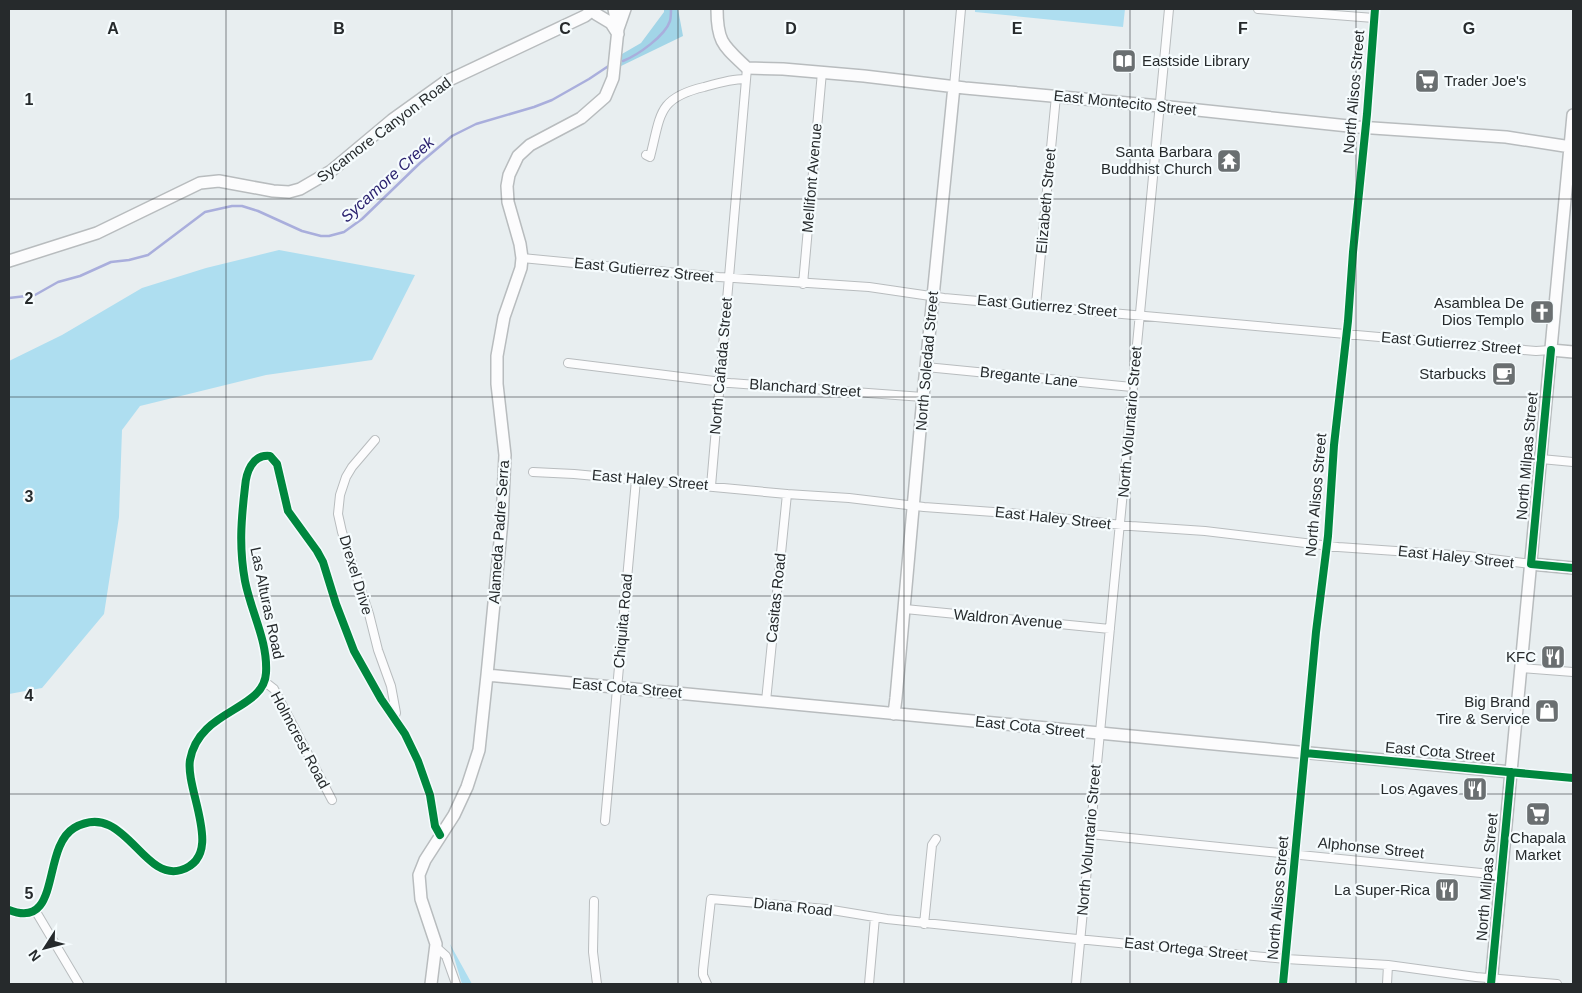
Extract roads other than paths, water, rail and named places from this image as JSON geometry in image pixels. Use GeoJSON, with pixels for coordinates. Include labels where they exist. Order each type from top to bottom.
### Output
{"type":"FeatureCollection","features":[{"type":"Feature","properties":{"kind":"street","name":"Alameda Padre Serra"},"geometry":{"type":"LineString","coordinates":[[614,9],[618,31]]}},
{"type":"Feature","properties":{"kind":"street","name":"Alameda Padre Serra"},"geometry":{"type":"LineString","coordinates":[[431,984],[436,947],[421,899],[419,875],[424,860],[454,815],[476,759],[487,675],[502,520],[506,455],[497,384],[497,356],[504,317],[521,268],[522,258],[507,193],[510,170],[518,156],[530,144],[581,118],[605,97],[613,78],[618,31],[625,9]]}},
{"type":"Feature","properties":{"kind":"street"},"geometry":{"type":"LineString","coordinates":[[646,155],[650,157],[660,116],[670,101],[686,91],[746,74],[724,45],[717,28],[717,9]]}},
{"type":"Feature","properties":{"kind":"street","name":"North Soledad Street"},"geometry":{"type":"LineString","coordinates":[[894,714],[961,9]]}},
{"type":"Feature","properties":{"kind":"street","name":"North Voluntario Street"},"geometry":{"type":"LineString","coordinates":[[1076,984],[1169,9]]}},
{"type":"Feature","properties":{"kind":"street"},"geometry":{"type":"LineString","coordinates":[[1258,9],[1374,18]]}},
{"type":"Feature","properties":{"kind":"street","name":"North Alisos Street"},"geometry":{"type":"LineString","coordinates":[[1283,984],[1346,334],[1375,9]]}},
{"type":"Feature","properties":{"kind":"street"},"geometry":{"type":"LineString","coordinates":[[595,12],[611,23],[618,31]]}},
{"type":"Feature","properties":{"kind":"street","name":"Sycamore Canyon Road"},"geometry":{"type":"LineString","coordinates":[[9,261],[96,233],[200,183],[220,181],[273,191],[289,192],[300,189],[331,171],[392,120],[445,82],[595,12]]}},
{"type":"Feature","properties":{"kind":"street","name":"East Montecito Street"},"geometry":{"type":"LineString","coordinates":[[746,74],[783,69],[822,72],[1365,127],[1506,137],[1572,147]]}},
{"type":"Feature","properties":{"kind":"street","name":"Mellifont Avenue"},"geometry":{"type":"LineString","coordinates":[[803,284],[822,72]]}},
{"type":"Feature","properties":{"kind":"street","name":"North Cañada Street"},"geometry":{"type":"LineString","coordinates":[[710,486],[722,341],[730,278],[746,74]]}},
{"type":"Feature","properties":{"kind":"street","name":"Elizabeth Street"},"geometry":{"type":"LineString","coordinates":[[1036,305],[1056,96]]}},
{"type":"Feature","properties":{"kind":"street","name":"North Milpas Street"},"geometry":{"type":"LineString","coordinates":[[1492,981],[1551,350],[1572,147],[1573,115]]}},
{"type":"Feature","properties":{"kind":"street","name":"East Gutierrez Street"},"geometry":{"type":"LineString","coordinates":[[522,258],[730,278],[869,287],[933,296],[1491,347],[1573,352]]}},
{"type":"Feature","properties":{"kind":"street","name":"Blanchard Street"},"geometry":{"type":"LineString","coordinates":[[568,363],[720,381],[923,398]]}},
{"type":"Feature","properties":{"kind":"street","name":"Bregante Lane"},"geometry":{"type":"LineString","coordinates":[[926,367],[1132,387]]}},
{"type":"Feature","properties":{"kind":"street","name":"Drexel Drive"},"geometry":{"type":"LineString","coordinates":[[374,440],[346,477],[340,495],[338,514],[342,532],[369,614],[378,650],[391,686],[396,713],[394,718]]}},
{"type":"Feature","properties":{"kind":"street","name":"Las Alturas Road"},"geometry":{"type":"LineString","coordinates":[[35,910],[42,903],[47,893],[54,860],[61,841],[69,832],[83,825],[102,823],[112,826],[149,860],[164,870],[179,870],[193,864],[200,851],[202,843],[200,822],[190,775],[190,760],[196,742],[216,720],[254,697],[265,682],[266,662],[262,638],[245,582],[240,539],[247,474],[252,463],[257,458],[266,456],[274,459],[277,464],[288,511],[323,562],[336,604],[354,651],[378,694],[405,734],[422,769],[430,795],[435,826],[440,835]]}},
{"type":"Feature","properties":{"kind":"street"},"geometry":{"type":"LineString","coordinates":[[1541,459],[1573,462]]}},
{"type":"Feature","properties":{"kind":"street","name":"East Haley Street"},"geometry":{"type":"LineString","coordinates":[[533,472],[850,498],[914,506],[1201,531],[1326,545],[1468,556],[1573,568]]}},
{"type":"Feature","properties":{"kind":"street","name":"Chiquita Road"},"geometry":{"type":"LineString","coordinates":[[605,821],[636,480]]}},
{"type":"Feature","properties":{"kind":"street","name":"Casitas Road"},"geometry":{"type":"LineString","coordinates":[[766,701],[787,494]]}},
{"type":"Feature","properties":{"kind":"street","name":"Waldron Avenue"},"geometry":{"type":"LineString","coordinates":[[905,609],[1110,629]]}},
{"type":"Feature","properties":{"kind":"street"},"geometry":{"type":"LineString","coordinates":[[1522,668],[1573,672]]}},
{"type":"Feature","properties":{"kind":"street","name":"East Cota Street"},"geometry":{"type":"LineString","coordinates":[[487,675],[1573,778]]}},
{"type":"Feature","properties":{"kind":"street","name":"Holmcrest Road"},"geometry":{"type":"LineString","coordinates":[[265,682],[271,685],[274,690],[332,800]]}},
{"type":"Feature","properties":{"kind":"street","name":"Alphonse Street"},"geometry":{"type":"LineString","coordinates":[[1090,834],[1501,875]]}},
{"type":"Feature","properties":{"kind":"street"},"geometry":{"type":"LineString","coordinates":[[924,924],[932,845],[936,839]]}},
{"type":"Feature","properties":{"kind":"street","name":"Diana Road"},"geometry":{"type":"LineString","coordinates":[[707,984],[702,970],[711,899],[826,909],[875,917]]}},
{"type":"Feature","properties":{"kind":"street"},"geometry":{"type":"LineString","coordinates":[[594,901],[593,952],[597,984]]}},
{"type":"Feature","properties":{"kind":"street"},"geometry":{"type":"LineString","coordinates":[[9,910],[25,914],[35,910],[79,984]]}},
{"type":"Feature","properties":{"kind":"street"},"geometry":{"type":"LineString","coordinates":[[869,984],[875,917]]}},
{"type":"Feature","properties":{"kind":"street","name":"East Ortega Street"},"geometry":{"type":"LineString","coordinates":[[875,917],[924,924],[1286,959],[1388,965],[1492,981],[1557,984]]}},
{"type":"Feature","properties":{"kind":"street"},"geometry":{"type":"LineString","coordinates":[[436,947],[446,956],[456,984]]}},
{"type":"Feature","properties":{"kind":"street"},"geometry":{"type":"LineString","coordinates":[[1387,984],[1388,965]]}},
{"type":"Feature","properties":{"kind":"waterway","name":"Sycamore Creek"},"geometry":{"type":"LineString","coordinates":[[623,61],[643,50],[663,33],[670,21],[671,9]]}},
{"type":"Feature","properties":{"kind":"waterway","name":"Sycamore Creek"},"geometry":{"type":"LineString","coordinates":[[9,298],[35,295],[58,282],[80,276],[111,262],[148,255],[205,212],[232,206],[242,206],[258,211],[302,231],[321,236],[344,232],[362,219],[420,163],[452,136],[476,124],[552,100],[610,65]]}},
{"type":"Feature","properties":{"kind":"place","name":"Eastside Library"},"geometry":{"type":"Point","coordinates":[1124,61]}},
{"type":"Feature","properties":{"kind":"place","name":"Trader Joe's"},"geometry":{"type":"Point","coordinates":[1427,81]}},
{"type":"Feature","properties":{"kind":"place","name":"Santa Barbara Buddhist Church"},"geometry":{"type":"Point","coordinates":[1229,161]}},
{"type":"Feature","properties":{"kind":"place","name":"Asamblea De Dios Templo"},"geometry":{"type":"Point","coordinates":[1542,312]}},
{"type":"Feature","properties":{"kind":"place","name":"Starbucks"},"geometry":{"type":"Point","coordinates":[1504,374]}},
{"type":"Feature","properties":{"kind":"place","name":"KFC"},"geometry":{"type":"Point","coordinates":[1553,657]}},
{"type":"Feature","properties":{"kind":"place","name":"Big Brand Tire & Service"},"geometry":{"type":"Point","coordinates":[1547,711]}},
{"type":"Feature","properties":{"kind":"place","name":"Los Agaves"},"geometry":{"type":"Point","coordinates":[1475,789]}},
{"type":"Feature","properties":{"kind":"place","name":"Chapala Market"},"geometry":{"type":"Point","coordinates":[1538,814]}},
{"type":"Feature","properties":{"kind":"place","name":"La Super-Rica"},"geometry":{"type":"Point","coordinates":[1447,890]}}]}
